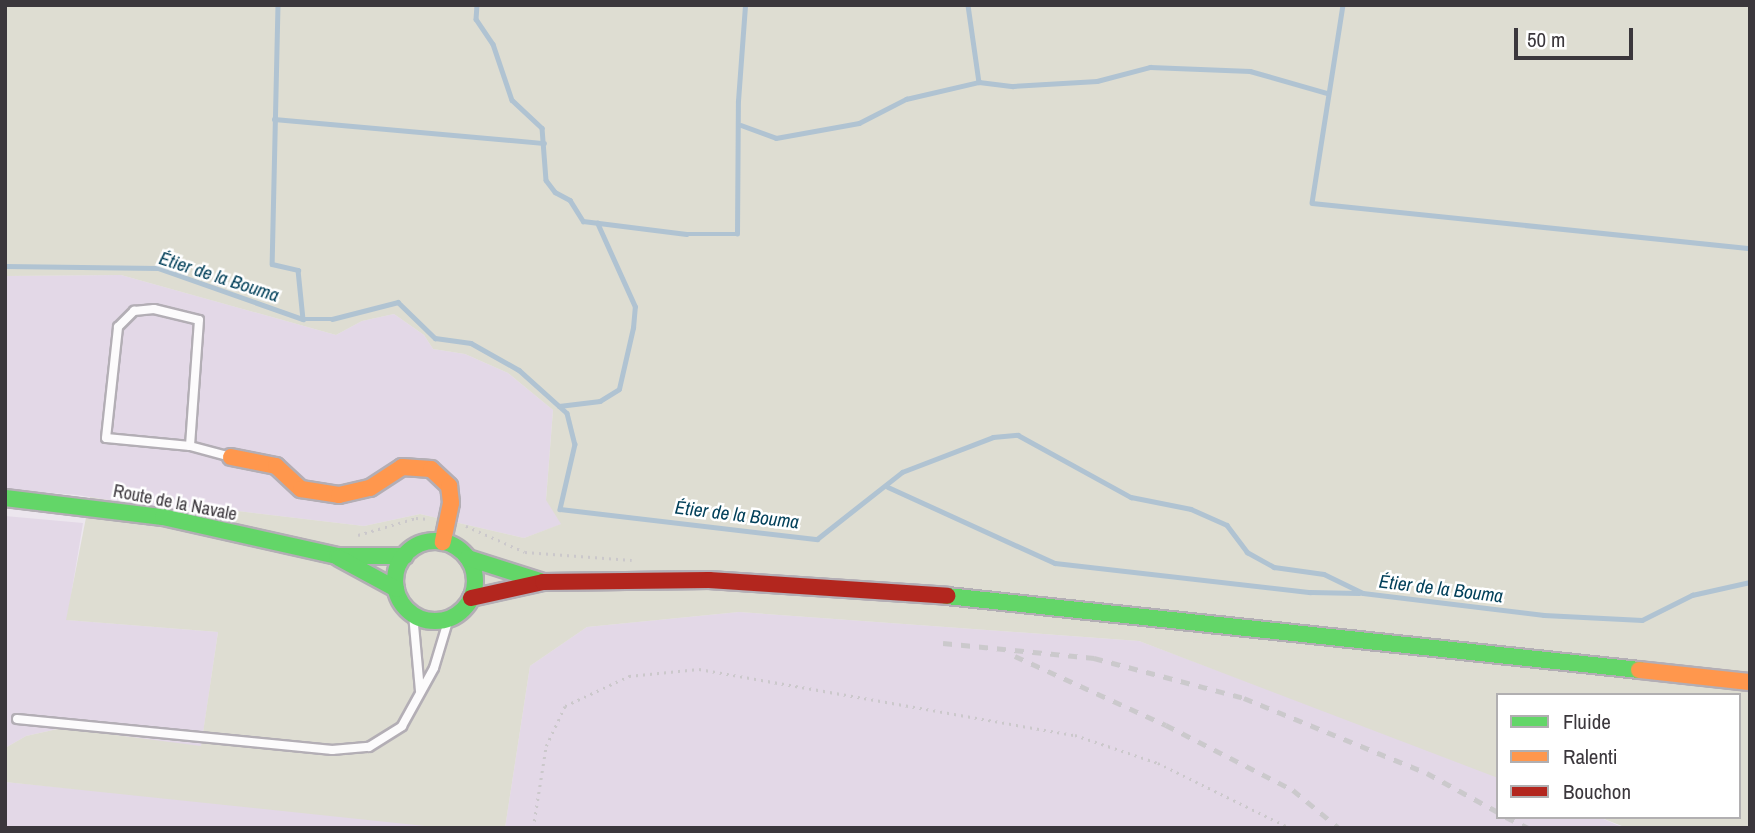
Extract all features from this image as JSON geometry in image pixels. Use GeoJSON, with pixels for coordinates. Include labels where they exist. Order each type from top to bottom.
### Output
{"type":"FeatureCollection","features":[{"type":"Feature","properties":{"kind":"main road"},"geometry":{"type":"LineString","coordinates":[[231,457],[276,466],[301,489],[339,495],[370,488],[402,467],[431,469],[449,486],[452,503],[443,542]]}},
{"type":"Feature","properties":{"kind":"main road","name":"Route de la Navale"},"geometry":{"type":"LineString","coordinates":[[5,498],[163,517],[337,556],[405,556]]}},
{"type":"Feature","properties":{"kind":"main road"},"geometry":{"type":"LineString","coordinates":[[543,582],[468,558],[443,542],[422,544],[405,556],[396,574],[396,589],[413,614],[433,621],[449,618],[471,598],[543,582],[709,580],[862,587],[1750,682]]}},
{"type":"Feature","properties":{"kind":"main road","name":"Route de la Navale"},"geometry":{"type":"LineString","coordinates":[[337,556],[396,589]]}},
{"type":"Feature","properties":{"kind":"main road"},"geometry":{"type":"LineString","coordinates":[[468,558],[475,578],[471,598]]}},
{"type":"Feature","properties":{"kind":"lane"},"geometry":{"type":"LineString","coordinates":[[190,446],[199,320],[154,309],[134,311],[118,327],[106,438],[190,446],[231,457]]}},
{"type":"Feature","properties":{"kind":"lane"},"geometry":{"type":"LineString","coordinates":[[413,614],[420,692]]}},
{"type":"Feature","properties":{"kind":"lane"},"geometry":{"type":"LineString","coordinates":[[17,719],[332,750],[369,747],[402,726],[434,668],[449,618]]}},
{"type":"Feature","properties":{"kind":"path"},"geometry":{"type":"LineString","coordinates":[[533,828],[546,746],[565,706],[629,676],[699,668],[1075,735],[1158,763],[1290,828]]}},
{"type":"Feature","properties":{"kind":"shaded area"},"geometry":{"type":"Polygon","coordinates":[[[5,5],[1750,5],[1750,828],[1627,828],[1604,819],[1741,819],[1741,693],[1496,693],[1496,777],[1139,641],[739,612],[587,627],[530,666],[505,828],[444,828],[5,782],[5,748],[26,736],[62,728],[201,746],[218,632],[66,620],[90,497],[207,516],[238,511],[364,526],[420,514],[524,538],[561,524],[546,500],[553,410],[508,373],[465,354],[433,349],[424,335],[394,314],[362,321],[336,335],[121,275],[5,276],[5,5]]]}},
{"type":"Feature","properties":{"kind":"shaded area"},"geometry":{"type":"Polygon","coordinates":[[[121,275],[336,335],[362,321],[394,314],[424,335],[433,349],[465,354],[508,373],[553,410],[546,499],[562,524],[524,538],[420,514],[364,526],[238,511],[207,516],[77,495],[5,489],[5,276],[121,275]]]}},
{"type":"Feature","properties":{"kind":"shaded area"},"geometry":{"type":"Polygon","coordinates":[[[5,516],[83,523],[67,620],[218,632],[201,747],[62,728],[26,736],[5,748],[5,516]]]}},
{"type":"Feature","properties":{"kind":"shaded area"},"geometry":{"type":"Polygon","coordinates":[[[739,612],[1139,641],[1496,775],[1496,819],[1604,819],[1624,828],[505,828],[530,666],[587,627],[739,612]]]}},
{"type":"Feature","properties":{"kind":"shaded area"},"geometry":{"type":"Polygon","coordinates":[[[5,782],[377,818],[444,827],[5,828],[5,782]]]}},
{"type":"Feature","properties":{"kind":"waterway"},"geometry":{"type":"LineString","coordinates":[[278,5],[272,264],[298,270],[303,319]]}},
{"type":"Feature","properties":{"kind":"waterway"},"geometry":{"type":"LineString","coordinates":[[477,5],[476,19],[493,44],[512,100],[542,128],[546,180],[555,192],[570,200],[583,221],[686,234],[737,234],[738,101],[745,5]]}},
{"type":"Feature","properties":{"kind":"waterway"},"geometry":{"type":"LineString","coordinates":[[968,5],[979,82]]}},
{"type":"Feature","properties":{"kind":"waterway"},"geometry":{"type":"LineString","coordinates":[[1343,5],[1312,203],[1750,248]]}},
{"type":"Feature","properties":{"kind":"waterway"},"geometry":{"type":"LineString","coordinates":[[741,125],[776,138],[859,123],[906,99],[979,82],[1013,86],[1097,81],[1150,67],[1250,71],[1327,93]]}},
{"type":"Feature","properties":{"kind":"waterway"},"geometry":{"type":"LineString","coordinates":[[274,119],[544,143]]}},
{"type":"Feature","properties":{"kind":"waterway"},"geometry":{"type":"LineString","coordinates":[[559,406],[600,401],[619,389],[633,328],[635,307],[597,223]]}},
{"type":"Feature","properties":{"kind":"waterway","name":"Étier de la Bouma"},"geometry":{"type":"LineString","coordinates":[[5,266],[158,268],[303,319],[332,319],[398,302],[435,338],[471,343],[519,370],[567,413],[575,444],[560,509],[817,539],[902,472],[993,437],[1018,435],[1131,497],[1191,509],[1227,525],[1247,552],[1274,567],[1324,574],[1363,593],[1544,615],[1642,620],[1692,595],[1750,582]]}},
{"type":"Feature","properties":{"kind":"waterway"},"geometry":{"type":"LineString","coordinates":[[888,487],[1055,563],[1310,592],[1359,593]]}},
{"type":"Feature","properties":{"kind":"railway"},"geometry":{"type":"LineString","coordinates":[[943,643],[1094,658],[1244,698],[1427,773],[1496,811]]}},
{"type":"Feature","properties":{"kind":"railway"},"geometry":{"type":"LineString","coordinates":[[1015,656],[1166,725],[1293,790],[1339,828]]}},
{"type":"Feature","properties":{"kind":"railway"},"geometry":{"type":"LineString","coordinates":[[1510,819],[1529,828]]}},
{"type":"Feature","properties":{"kind":"traffic: fast"},"geometry":{"type":"LineString","coordinates":[[5,498],[163,517],[337,556],[405,556]]}},
{"type":"Feature","properties":{"kind":"traffic: fast"},"geometry":{"type":"LineString","coordinates":[[435,541],[450,544],[463,553],[472,566],[475,581],[472,596],[463,609],[450,618],[435,621],[420,618],[407,609],[398,596],[395,581],[398,566],[407,553],[420,544],[435,541]]}},
{"type":"Feature","properties":{"kind":"traffic: fast"},"geometry":{"type":"LineString","coordinates":[[339,558],[396,589]]}},
{"type":"Feature","properties":{"kind":"traffic: fast"},"geometry":{"type":"LineString","coordinates":[[468,558],[540,581]]}},
{"type":"Feature","properties":{"kind":"traffic: fast"},"geometry":{"type":"LineString","coordinates":[[947,596],[1639,670]]}},
{"type":"Feature","properties":{"kind":"traffic: slow"},"geometry":{"type":"LineString","coordinates":[[231,457],[276,466],[301,489],[339,495],[370,488],[402,467],[431,469],[449,486],[451,503],[443,542]]}},
{"type":"Feature","properties":{"kind":"traffic: slow"},"geometry":{"type":"LineString","coordinates":[[1639,670],[1750,682]]}},
{"type":"Feature","properties":{"kind":"traffic: jam"},"geometry":{"type":"LineString","coordinates":[[471,598],[543,582],[709,580],[947,596]]}}]}
